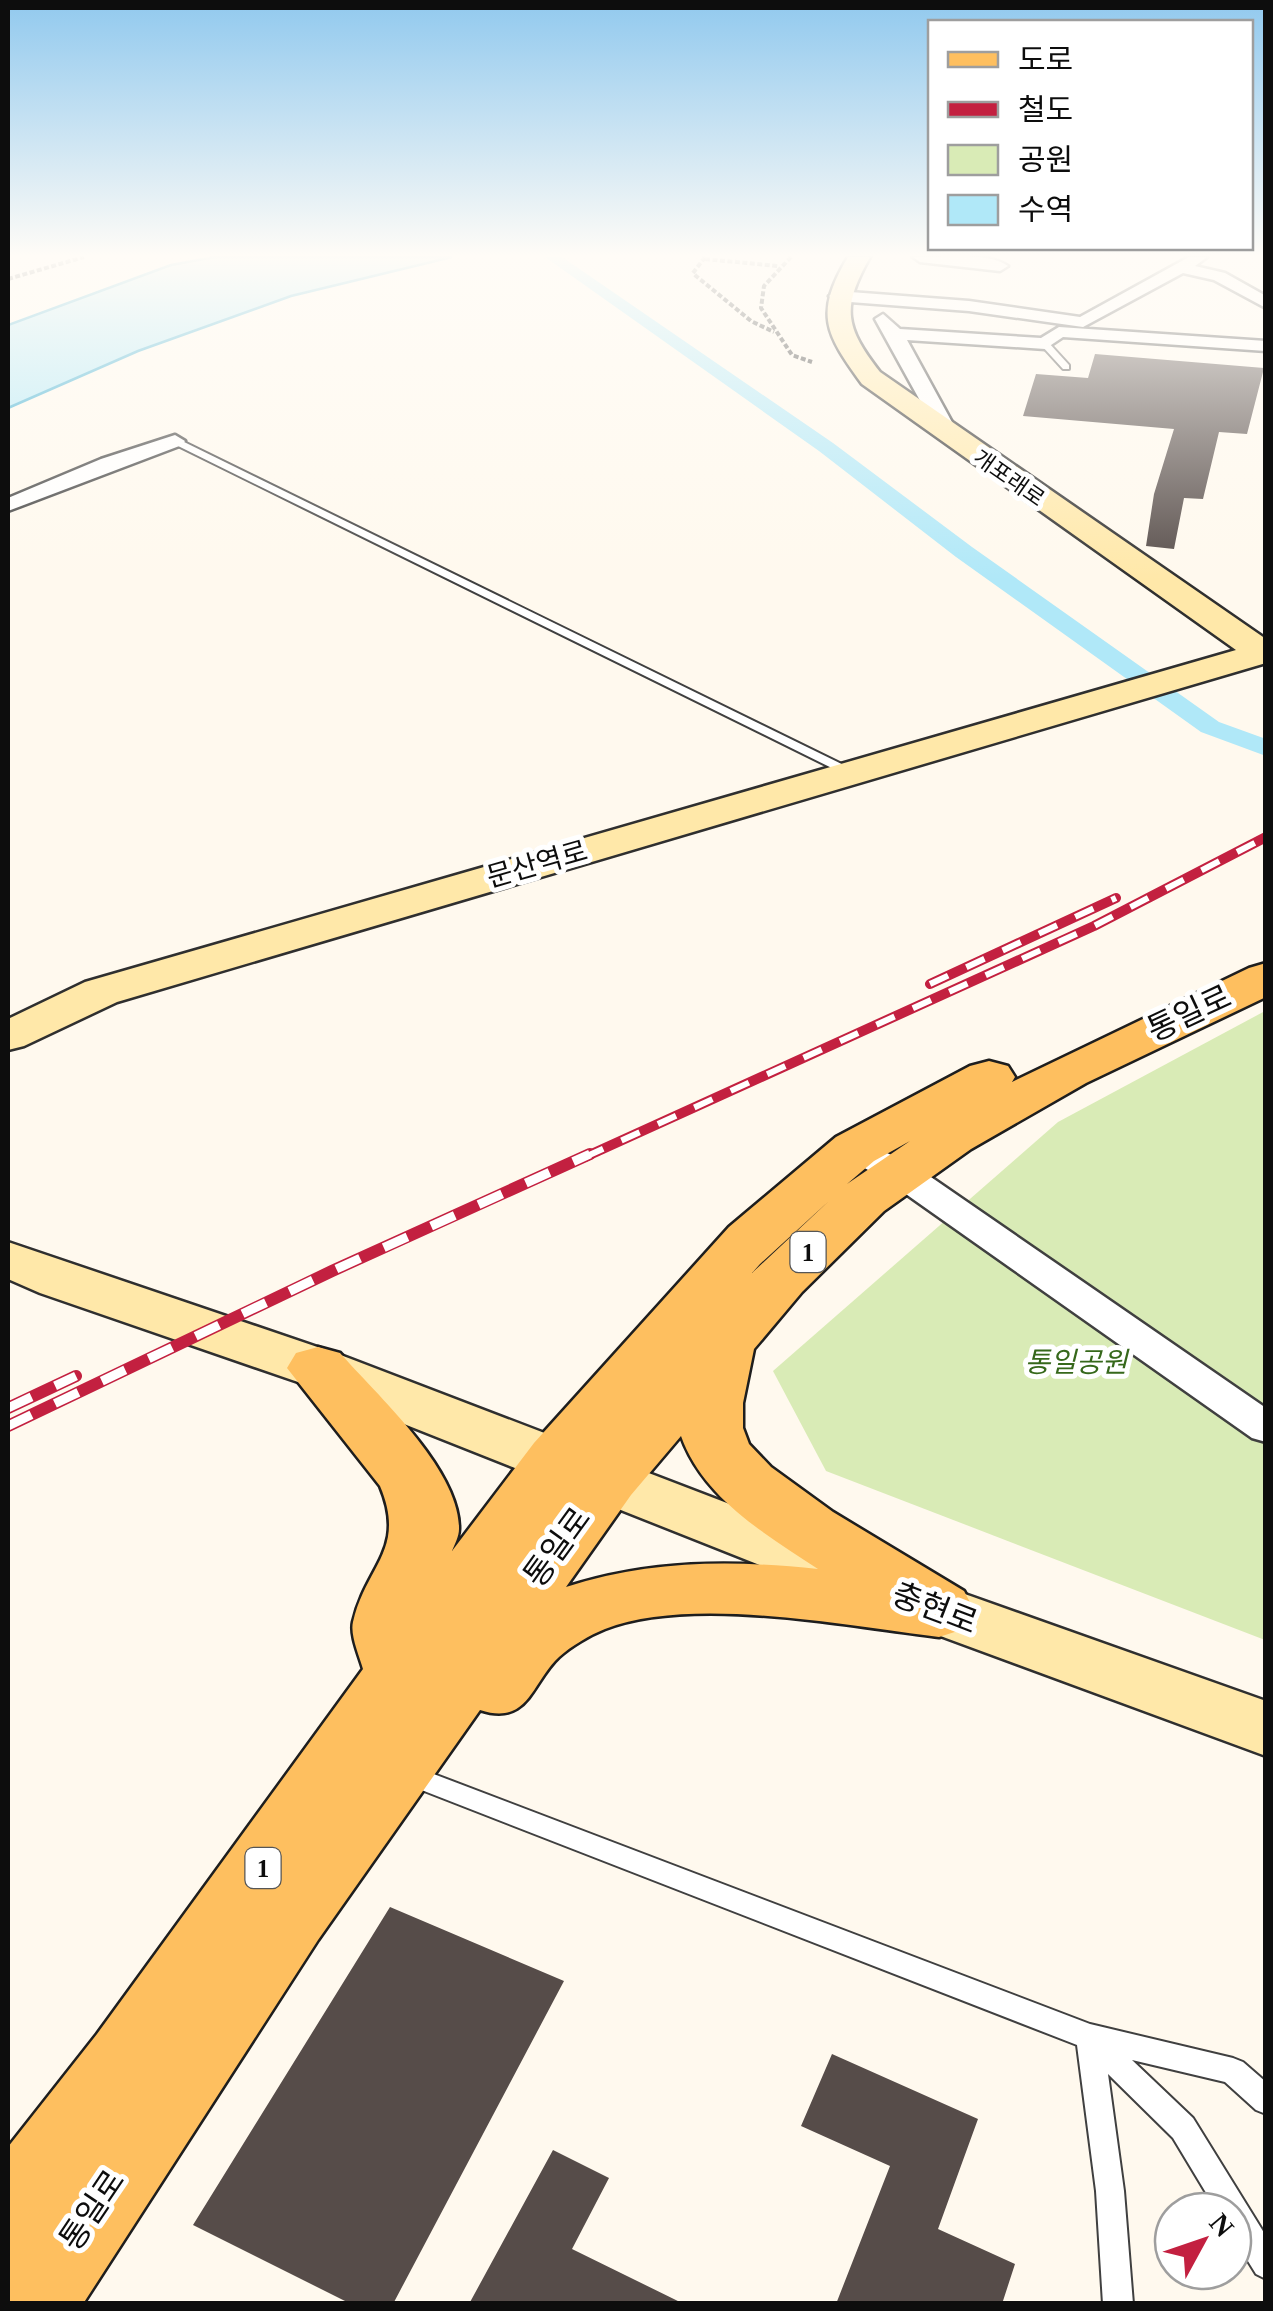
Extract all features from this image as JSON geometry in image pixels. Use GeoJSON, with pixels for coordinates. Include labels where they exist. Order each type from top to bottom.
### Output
{"type":"FeatureCollection","features":[{"type":"Feature","properties":{"kind":"main road","name":"통일로"},"geometry":{"type":"LineString","coordinates":[[28,2304],[289,1915],[402,1760],[582,1469],[749,1240],[877,1160],[928,1107],[1060,1042],[1266,950]]}},
{"type":"Feature","properties":{"kind":"main road","name":"통일로"},"geometry":{"type":"LineString","coordinates":[[877,1160],[952,1137],[1068,1072],[1266,978]]}},
{"type":"Feature","properties":{"kind":"main road","name":"통일로"},"geometry":{"type":"LineString","coordinates":[[8,2220],[127,2062],[400,1674],[582,1469],[725,1341],[780,1278],[864,1200],[877,1160]]}},
{"type":"Feature","properties":{"kind":"main road"},"geometry":{"type":"LineString","coordinates":[[725,1341],[712,1394],[714,1442],[742,1478],[778,1508],[939,1610]]}},
{"type":"Feature","properties":{"kind":"main road"},"geometry":{"type":"LineString","coordinates":[[318,1368],[409,1476],[422,1506],[426,1531],[387,1625],[400,1674]]}},
{"type":"Feature","properties":{"kind":"main road"},"geometry":{"type":"LineString","coordinates":[[402,1760],[468,1723],[537,1633],[577,1611],[644,1591],[716,1588],[939,1610]]}},
{"type":"Feature","properties":{"kind":"street","name":"개포래로"},"geometry":{"type":"LineString","coordinates":[[861,365],[871,378],[949,435],[1264,652]]}},
{"type":"Feature","properties":{"kind":"street"},"geometry":{"type":"LineString","coordinates":[[911,365],[949,435]]}},
{"type":"Feature","properties":{"kind":"street"},"geometry":{"type":"LineString","coordinates":[[8,505],[108,463],[175,441]]}},
{"type":"Feature","properties":{"kind":"street","name":"문산역로"},"geometry":{"type":"LineString","coordinates":[[17,1036],[101,992],[1264,652]]}},
{"type":"Feature","properties":{"kind":"street"},"geometry":{"type":"LineString","coordinates":[[877,1160],[1266,1428]]}},
{"type":"Feature","properties":{"kind":"street"},"geometry":{"type":"LineString","coordinates":[[17,1255],[59,1281],[318,1368],[582,1469]]}},
{"type":"Feature","properties":{"kind":"street","name":"충현로"},"geometry":{"type":"LineString","coordinates":[[582,1469],[939,1610],[1266,1728]]}},
{"type":"Feature","properties":{"kind":"lane"},"geometry":{"type":"LineString","coordinates":[[175,441],[851,772]]}},
{"type":"Feature","properties":{"kind":"lane"},"geometry":{"type":"LineString","coordinates":[[402,1760],[1090,2037],[1234,2071],[1266,2101]]}},
{"type":"Feature","properties":{"kind":"lane"},"geometry":{"type":"LineString","coordinates":[[1090,2037],[1183,2128],[1266,2264]]}},
{"type":"Feature","properties":{"kind":"lane"},"geometry":{"type":"LineString","coordinates":[[1090,2037],[1110,2191],[1118,2304]]}},
{"type":"Feature","properties":{"kind":"green space","name":"통일공원"},"geometry":{"type":"Polygon","coordinates":[[[1265,1011],[1265,1640],[826,1471],[773,1371],[1058,1122],[1265,1011]]]}},
{"type":"Feature","properties":{"kind":"water"},"geometry":{"type":"Polygon","coordinates":[[[8,365],[106,365],[8,408],[8,365]]]}},
{"type":"Feature","properties":{"kind":"building"},"geometry":{"type":"Polygon","coordinates":[[[1092,365],[1264,368],[1247,434],[1219,432],[1203,499],[1184,498],[1174,549],[1146,546],[1154,494],[1174,429],[1023,416],[1036,374],[1088,378],[1092,365]]]}},
{"type":"Feature","properties":{"kind":"building"},"geometry":{"type":"Polygon","coordinates":[[[390,1907],[564,1981],[393,2304],[351,2304],[193,2225],[390,1907]]]}},
{"type":"Feature","properties":{"kind":"building"},"geometry":{"type":"Polygon","coordinates":[[[832,2054],[978,2119],[938,2229],[1015,2264],[1002,2304],[836,2304],[890,2166],[801,2126],[832,2054]]]}},
{"type":"Feature","properties":{"kind":"building"},"geometry":{"type":"Polygon","coordinates":[[[553,2150],[609,2178],[572,2249],[684,2304],[469,2304],[553,2150]]]}},
{"type":"Feature","properties":{"kind":"waterway"},"geometry":{"type":"LineString","coordinates":[[708,365],[1210,727],[1266,748]]}},
{"type":"Feature","properties":{"kind":"railway"},"geometry":{"type":"LineString","coordinates":[[585,1157],[1094,926],[1266,837]]}},
{"type":"Feature","properties":{"kind":"railway"},"geometry":{"type":"LineString","coordinates":[[930,984],[1116,898]]}},
{"type":"Feature","properties":{"kind":"railway"},"geometry":{"type":"LineString","coordinates":[[8,1426],[332,1271],[590,1154]]}},
{"type":"Feature","properties":{"kind":"railway"},"geometry":{"type":"LineString","coordinates":[[8,1408],[76,1376]]}}]}
